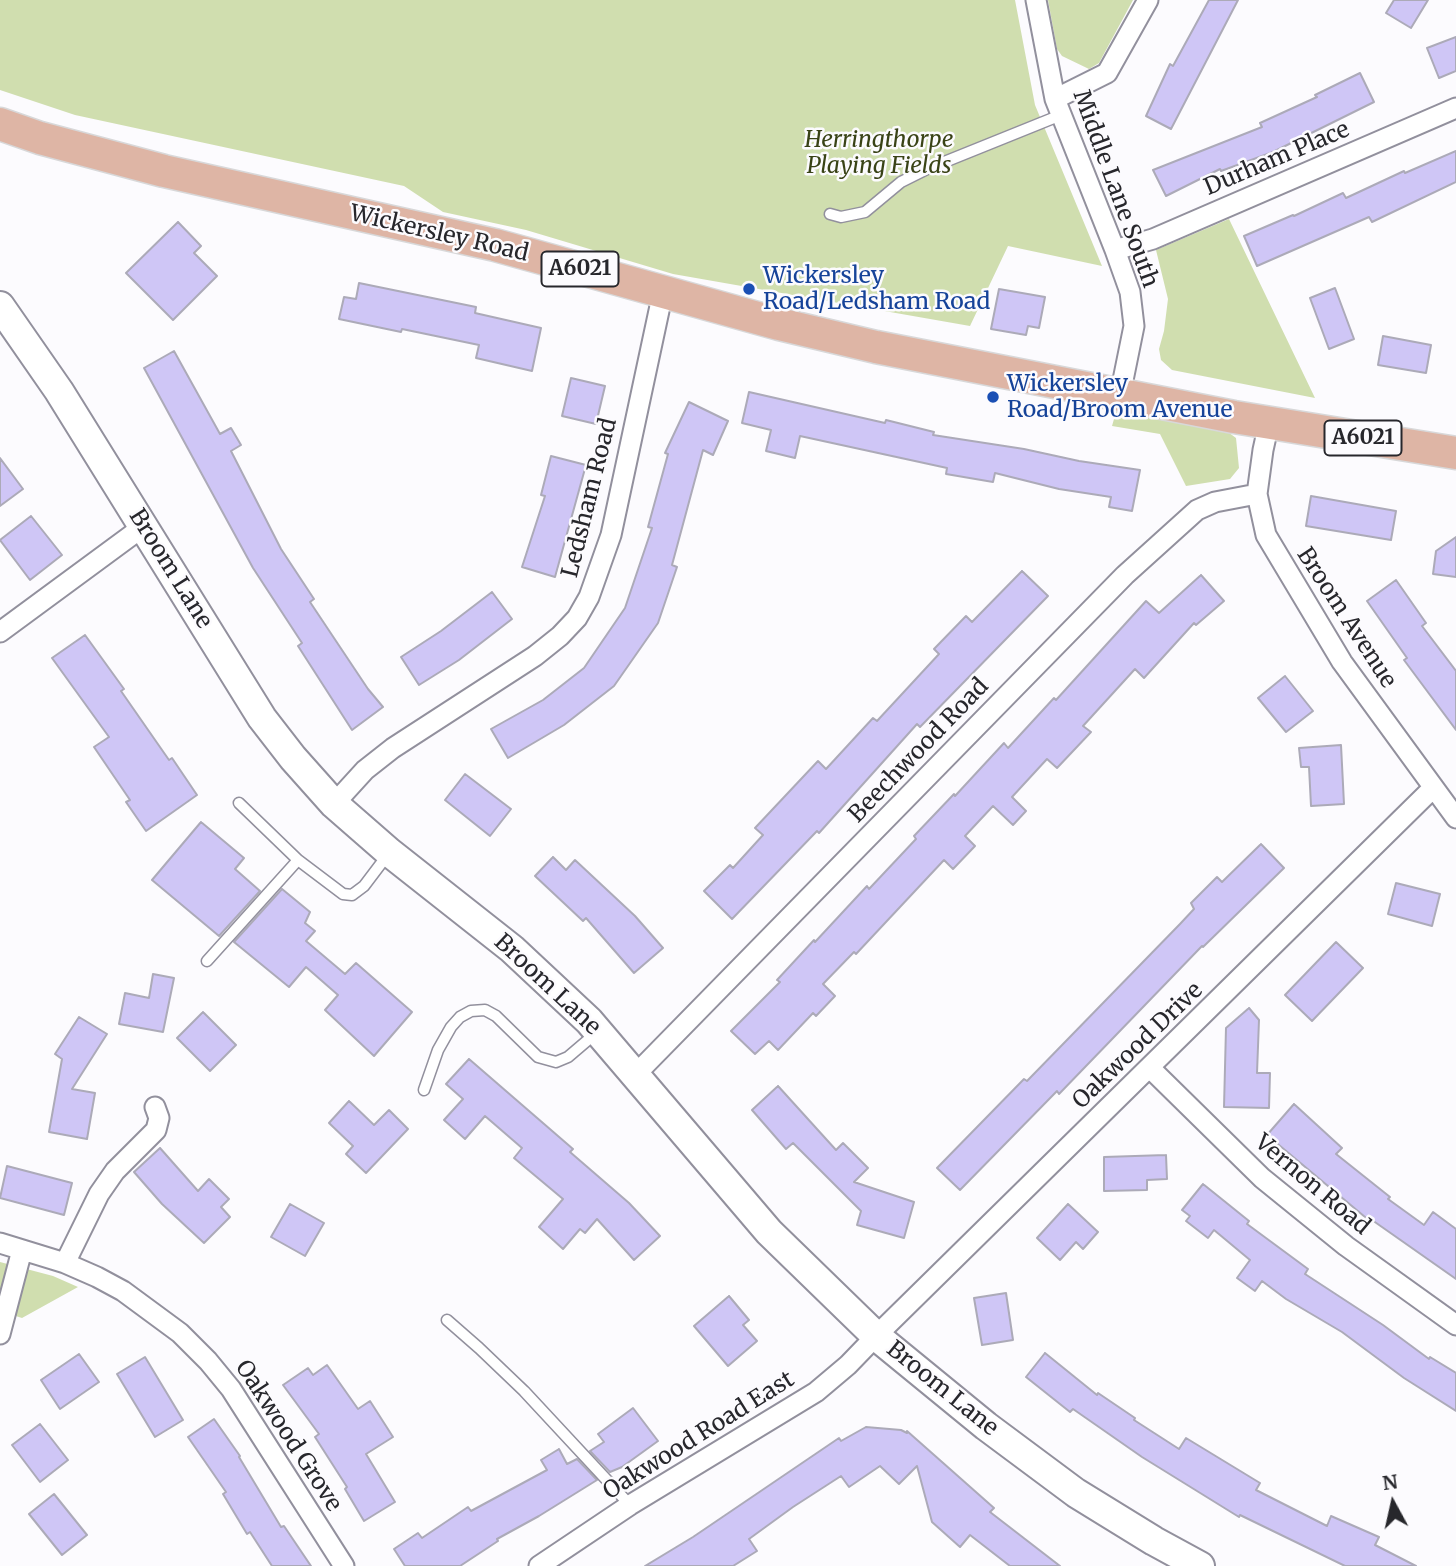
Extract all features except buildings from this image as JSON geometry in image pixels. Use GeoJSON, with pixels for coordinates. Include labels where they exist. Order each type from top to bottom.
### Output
{"type":"FeatureCollection","features":[{"type":"Feature","properties":{"kind":"main road","name":"Wickersley Road"},"geometry":{"type":"LineString","coordinates":[[0,124],[40,138],[164,171],[495,245],[779,324],[876,347],[1269,423],[1456,453]]}},
{"type":"Feature","properties":{"kind":"main road","name":"Broom Lane"},"geometry":{"type":"LineString","coordinates":[[0,306],[59,391],[262,718],[334,804],[389,852],[512,949],[598,1031],[769,1232],[876,1336],[986,1426],[1076,1493],[1200,1566]]}},
{"type":"Feature","properties":{"kind":"street","name":"Middle Lane South"},"geometry":{"type":"LineString","coordinates":[[1036,0],[1058,107],[1130,292],[1134,326],[1120,395]]}},
{"type":"Feature","properties":{"kind":"street"},"geometry":{"type":"LineString","coordinates":[[1058,107],[1107,72],[1148,0]]}},
{"type":"Feature","properties":{"kind":"street","name":"Durham Place"},"geometry":{"type":"LineString","coordinates":[[1115,250],[1153,239],[1456,108]]}},
{"type":"Feature","properties":{"kind":"street","name":"Ledsham Road"},"geometry":{"type":"LineString","coordinates":[[334,804],[365,770],[393,748],[535,656],[577,618],[589,597],[611,535],[663,292]]}},
{"type":"Feature","properties":{"kind":"street","name":"Broom Avenue"},"geometry":{"type":"LineString","coordinates":[[1269,423],[1257,494],[1266,535],[1342,662],[1432,789],[1456,818]]}},
{"type":"Feature","properties":{"kind":"street","name":"Beechwood Road"},"geometry":{"type":"LineString","coordinates":[[636,1074],[1134,566],[1197,510],[1215,502],[1257,494]]}},
{"type":"Feature","properties":{"kind":"street"},"geometry":{"type":"LineString","coordinates":[[0,632],[144,526]]}},
{"type":"Feature","properties":{"kind":"street","name":"Oakwood Drive"},"geometry":{"type":"LineString","coordinates":[[876,1336],[1432,789]]}},
{"type":"Feature","properties":{"kind":"street","name":"Vernon Road"},"geometry":{"type":"LineString","coordinates":[[1150,1068],[1262,1178],[1346,1246],[1456,1325]]}},
{"type":"Feature","properties":{"kind":"street"},"geometry":{"type":"LineString","coordinates":[[65,1264],[109,1178],[156,1130],[159,1118],[155,1107]]}},
{"type":"Feature","properties":{"kind":"street","name":"Oakwood Grove"},"geometry":{"type":"LineString","coordinates":[[0,1243],[65,1264],[115,1286],[180,1333],[231,1389],[344,1566]]}},
{"type":"Feature","properties":{"kind":"street"},"geometry":{"type":"LineString","coordinates":[[0,1334],[22,1250]]}},
{"type":"Feature","properties":{"kind":"street","name":"Oakwood Road East"},"geometry":{"type":"LineString","coordinates":[[539,1566],[630,1505],[816,1392],[876,1336]]}},
{"type":"Feature","properties":{"kind":"lane"},"geometry":{"type":"LineString","coordinates":[[830,214],[841,217],[865,212],[901,182],[1058,107]]}},
{"type":"Feature","properties":{"kind":"lane"},"geometry":{"type":"LineString","coordinates":[[239,803],[298,860],[343,894],[352,895],[365,886],[389,852]]}},
{"type":"Feature","properties":{"kind":"lane"},"geometry":{"type":"LineString","coordinates":[[207,961],[298,860]]}},
{"type":"Feature","properties":{"kind":"lane"},"geometry":{"type":"LineString","coordinates":[[424,1090],[438,1051],[451,1027],[460,1017],[471,1011],[485,1010],[496,1016],[538,1057],[556,1062],[569,1057],[598,1031]]}},
{"type":"Feature","properties":{"kind":"lane"},"geometry":{"type":"LineString","coordinates":[[447,1320],[524,1391],[630,1505]]}},
{"type":"Feature","properties":{"kind":"green space","name":"Herringthorpe Playing Fields"},"geometry":{"type":"Polygon","coordinates":[[[0,0],[1015,0],[1035,105],[1102,266],[1008,246],[970,326],[673,274],[526,230],[443,212],[404,186],[75,115],[0,90],[0,0]]]}},
{"type":"Feature","properties":{"kind":"green space"},"geometry":{"type":"Polygon","coordinates":[[[1048,0],[1133,0],[1099,63],[1089,69],[1062,56],[1057,49],[1048,0]]]}},
{"type":"Feature","properties":{"kind":"green space"},"geometry":{"type":"Polygon","coordinates":[[[1229,219],[1315,398],[1172,370],[1161,360],[1159,349],[1168,299],[1156,250],[1229,219]]]}},
{"type":"Feature","properties":{"kind":"green space"},"geometry":{"type":"Polygon","coordinates":[[[1116,412],[1228,432],[1236,438],[1239,468],[1230,479],[1186,486],[1160,434],[1112,426],[1116,412]]]}},
{"type":"Feature","properties":{"kind":"green space"},"geometry":{"type":"Polygon","coordinates":[[[0,1262],[53,1276],[78,1287],[22,1318],[0,1311],[0,1262]]]}},
{"type":"Feature","properties":{"kind":"place","name":"Wickersley Road/Ledsham Road"},"geometry":{"type":"Point","coordinates":[749,289]}},
{"type":"Feature","properties":{"kind":"place","name":"Wickersley Road/Broom Avenue"},"geometry":{"type":"Point","coordinates":[993,397]}}]}
